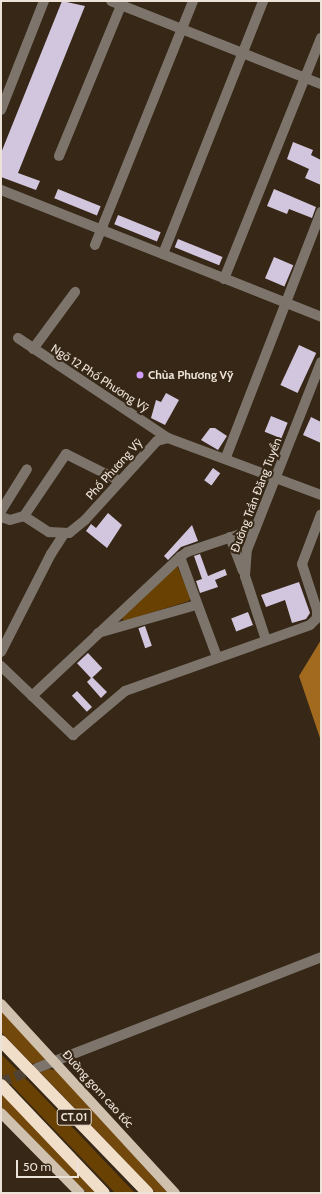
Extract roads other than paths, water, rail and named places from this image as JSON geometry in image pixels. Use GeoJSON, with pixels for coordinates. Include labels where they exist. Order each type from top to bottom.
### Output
{"type":"FeatureCollection","features":[{"type":"Feature","properties":{"kind":"highway","name":"CT.01"},"geometry":{"type":"LineString","coordinates":[[1,1041],[148,1193]]}},
{"type":"Feature","properties":{"kind":"highway","name":"CT.01"},"geometry":{"type":"LineString","coordinates":[[1,1085],[104,1193]]}},
{"type":"Feature","properties":{"kind":"main road","name":"Đường gom cao tốc"},"geometry":{"type":"LineString","coordinates":[[1,1004],[57,1062],[175,1193]]}},
{"type":"Feature","properties":{"kind":"main road"},"geometry":{"type":"LineString","coordinates":[[1,1113],[80,1193]]}},
{"type":"Feature","properties":{"kind":"street"},"geometry":{"type":"LineString","coordinates":[[1,110],[44,1]]}},
{"type":"Feature","properties":{"kind":"street"},"geometry":{"type":"LineString","coordinates":[[111,1],[122,3],[321,84]]}},
{"type":"Feature","properties":{"kind":"street"},"geometry":{"type":"LineString","coordinates":[[95,244],[193,1]]}},
{"type":"Feature","properties":{"kind":"street"},"geometry":{"type":"LineString","coordinates":[[163,254],[263,1]]}},
{"type":"Feature","properties":{"kind":"street"},"geometry":{"type":"LineString","coordinates":[[59,156],[122,3]]}},
{"type":"Feature","properties":{"kind":"street"},"geometry":{"type":"LineString","coordinates":[[224,279],[321,38]]}},
{"type":"Feature","properties":{"kind":"street"},"geometry":{"type":"LineString","coordinates":[[1,190],[100,231],[163,254],[285,304],[321,317]]}},
{"type":"Feature","properties":{"kind":"street"},"geometry":{"type":"LineString","coordinates":[[226,457],[321,212]]}},
{"type":"Feature","properties":{"kind":"street"},"geometry":{"type":"LineString","coordinates":[[33,349],[75,292]]}},
{"type":"Feature","properties":{"kind":"street","name":"Ngõ 12 Phố Phương Vỹ"},"geometry":{"type":"LineString","coordinates":[[18,338],[168,438]]}},
{"type":"Feature","properties":{"kind":"street","name":"Đường Trần Đăng Tuyển"},"geometry":{"type":"LineString","coordinates":[[266,640],[245,576],[247,550],[321,362]]}},
{"type":"Feature","properties":{"kind":"street"},"geometry":{"type":"LineString","coordinates":[[168,438],[226,457],[321,495]]}},
{"type":"Feature","properties":{"kind":"street","name":"Phố Phương Vỹ"},"geometry":{"type":"LineString","coordinates":[[64,534],[84,520],[157,441],[168,438]]}},
{"type":"Feature","properties":{"kind":"street"},"geometry":{"type":"LineString","coordinates":[[1,517],[10,520],[24,516],[66,454],[120,480]]}},
{"type":"Feature","properties":{"kind":"street"},"geometry":{"type":"LineString","coordinates":[[1,511],[27,469]]}},
{"type":"Feature","properties":{"kind":"street"},"geometry":{"type":"LineString","coordinates":[[1,666],[73,735],[125,691],[310,625],[317,618],[317,610],[302,564],[321,514]]}},
{"type":"Feature","properties":{"kind":"street"},"geometry":{"type":"LineString","coordinates":[[1,652],[51,554],[64,534],[49,532],[24,516]]}},
{"type":"Feature","properties":{"kind":"street"},"geometry":{"type":"LineString","coordinates":[[32,696],[96,633],[180,557],[255,528]]}},
{"type":"Feature","properties":{"kind":"street"},"geometry":{"type":"LineString","coordinates":[[230,537],[245,576]]}},
{"type":"Feature","properties":{"kind":"street"},"geometry":{"type":"LineString","coordinates":[[180,557],[196,605],[217,657]]}},
{"type":"Feature","properties":{"kind":"street"},"geometry":{"type":"LineString","coordinates":[[96,633],[196,605]]}},
{"type":"Feature","properties":{"kind":"street"},"geometry":{"type":"LineString","coordinates":[[37,1068],[57,1062],[80,1050],[321,957]]}},
{"type":"Feature","properties":{"kind":"tunnel"},"geometry":{"type":"LineString","coordinates":[[1,1082],[35,1069]]}},
{"type":"Feature","properties":{"kind":"place","name":"Chùa Phương Vỹ"},"geometry":{"type":"Point","coordinates":[140,375]}}]}
